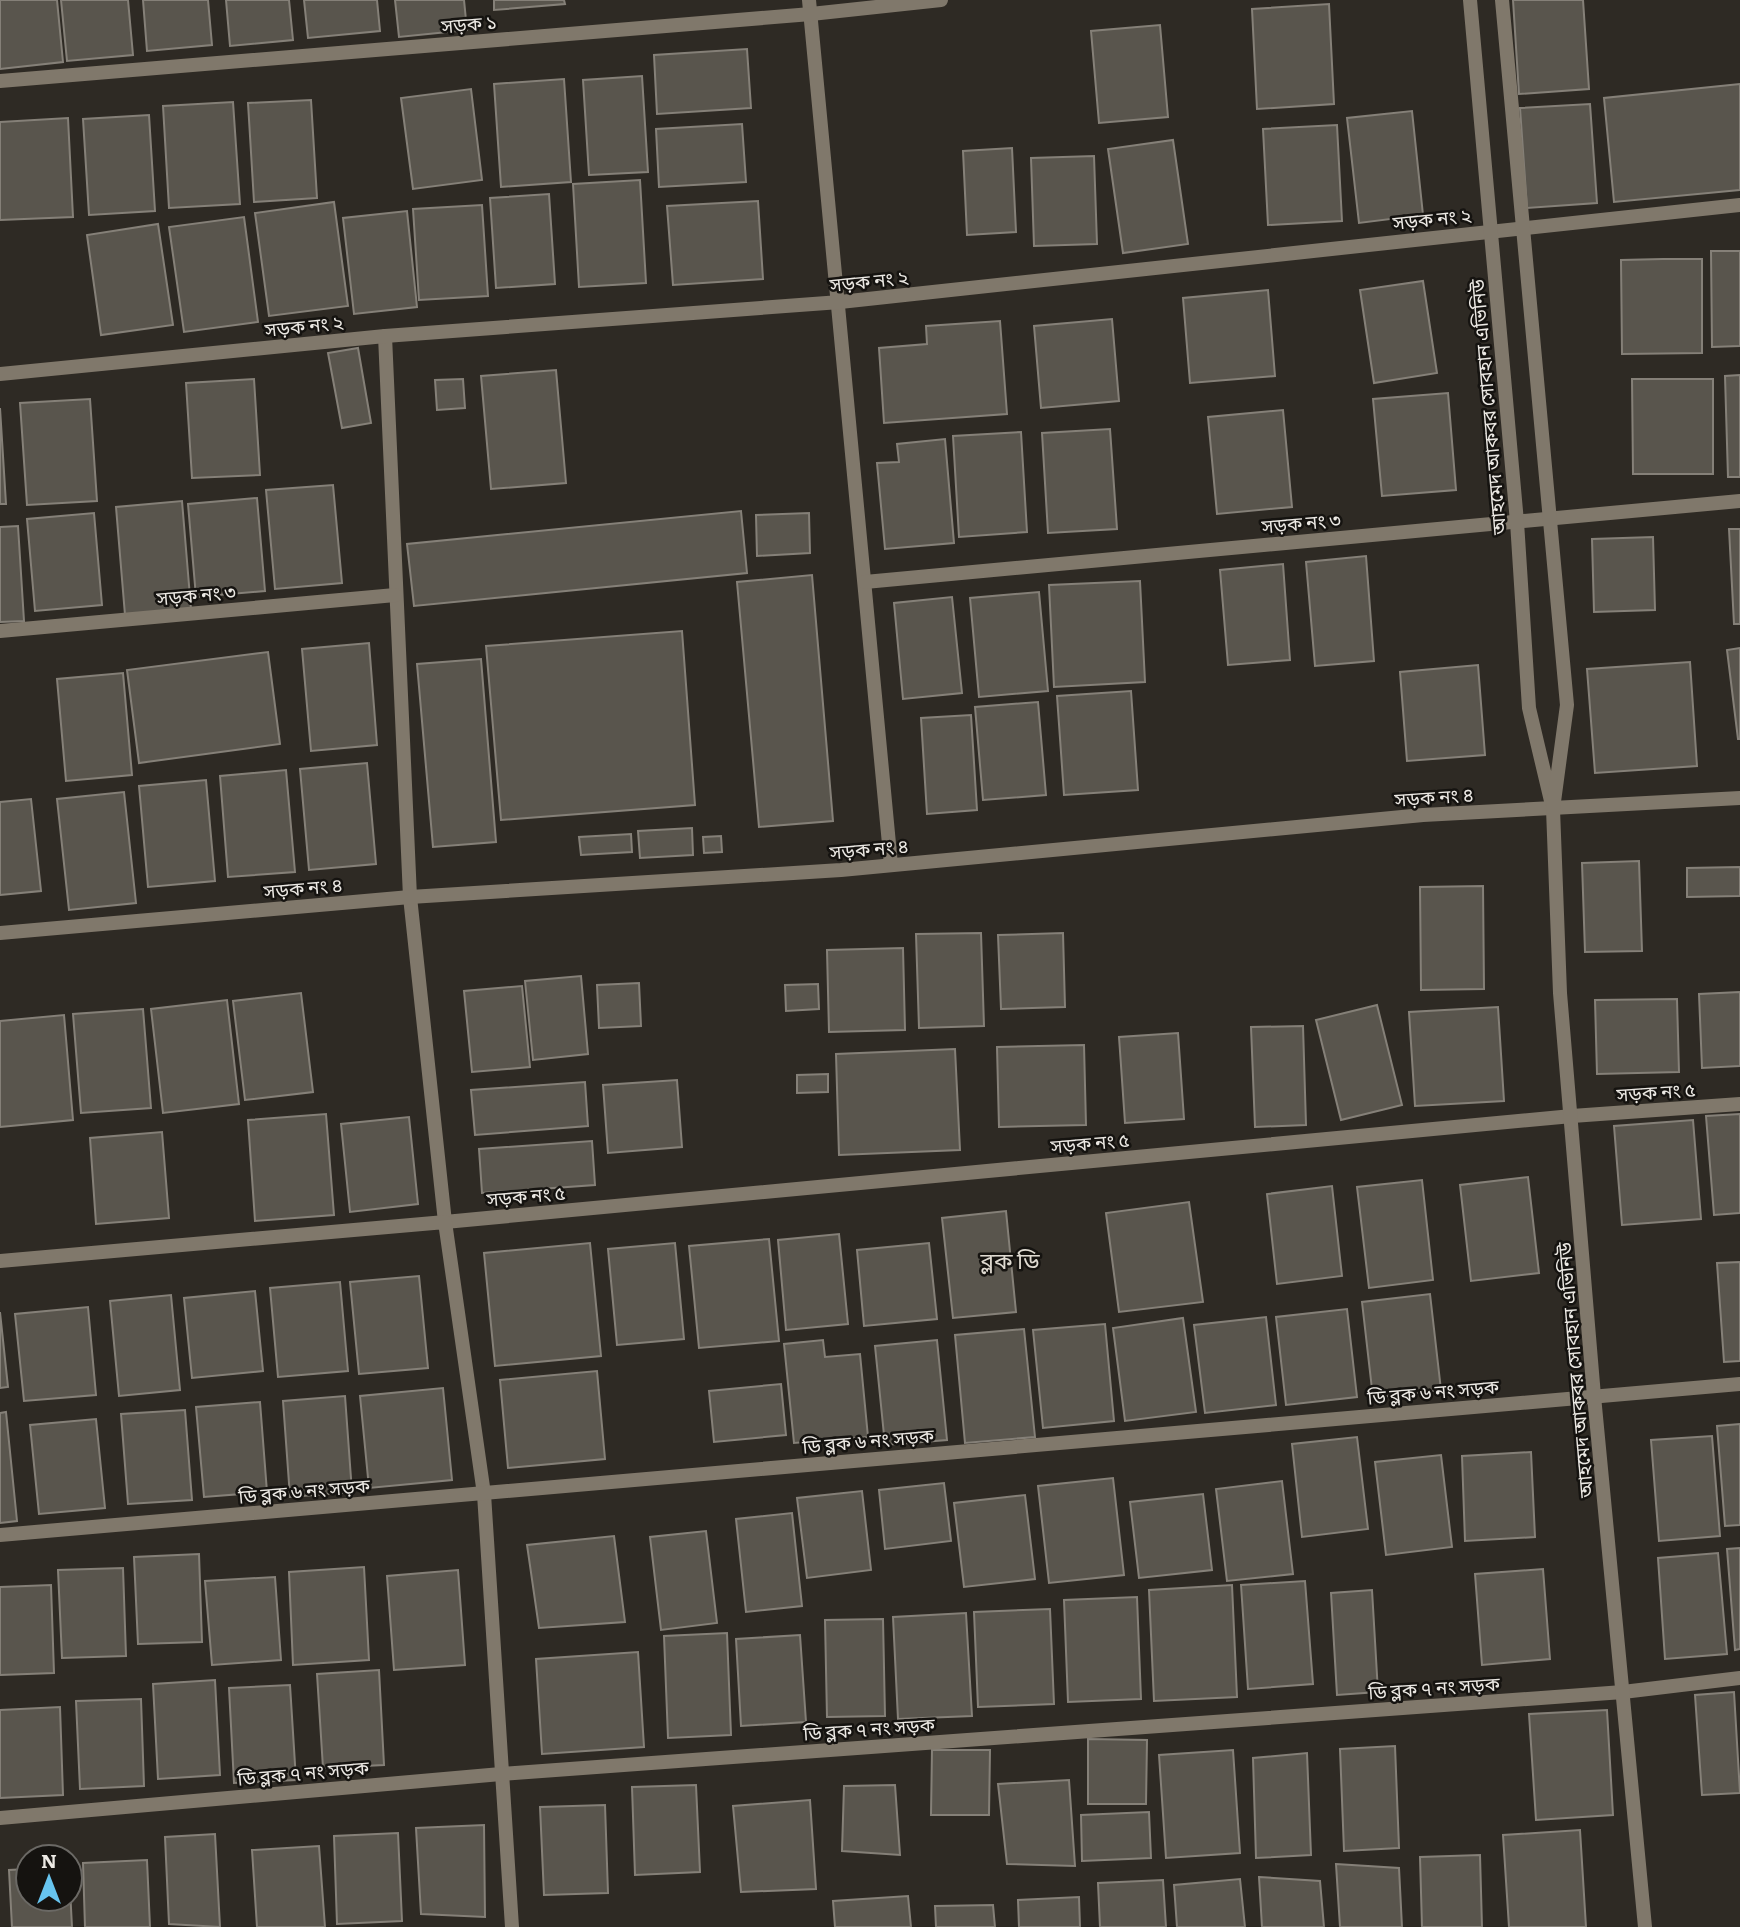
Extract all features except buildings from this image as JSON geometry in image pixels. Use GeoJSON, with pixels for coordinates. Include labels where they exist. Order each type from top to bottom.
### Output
{"type":"FeatureCollection","features":[{"type":"Feature","properties":{"kind":"street","name":"সড়ক ১"},"geometry":{"type":"LineString","coordinates":[[0,81],[810,7],[941,0]]}},
{"type":"Feature","properties":{"kind":"street","name":"আহমেদ আকবর সোবহান এভিনিউ"},"geometry":{"type":"LineString","coordinates":[[1470,0],[1517,522],[1530,708],[1553,809]]}},
{"type":"Feature","properties":{"kind":"street","name":"আহমেদ আকবর সোবহান এভিনিউ"},"geometry":{"type":"LineString","coordinates":[[1502,0],[1567,705],[1553,809],[1560,993],[1594,1396],[1645,1927]]}},
{"type":"Feature","properties":{"kind":"street"},"geometry":{"type":"LineString","coordinates":[[810,7],[891,865]]}},
{"type":"Feature","properties":{"kind":"street","name":"সড়ক নং ২"},"geometry":{"type":"LineString","coordinates":[[0,374],[385,336],[840,303],[1491,230],[1740,205]]}},
{"type":"Feature","properties":{"kind":"street"},"geometry":{"type":"LineString","coordinates":[[385,336],[394,595],[410,897],[445,1222],[484,1494],[500,1774],[512,1927]]}},
{"type":"Feature","properties":{"kind":"street","name":"সড়ক নং ৩"},"geometry":{"type":"LineString","coordinates":[[865,582],[1740,500]]}},
{"type":"Feature","properties":{"kind":"street","name":"সড়ক নং ৩"},"geometry":{"type":"LineString","coordinates":[[0,631],[394,595]]}},
{"type":"Feature","properties":{"kind":"street","name":"সড়ক নং ৪"},"geometry":{"type":"LineString","coordinates":[[0,933],[410,897],[891,865],[1423,815],[1740,798]]}},
{"type":"Feature","properties":{"kind":"street","name":"সড়ক নং ৫"},"geometry":{"type":"LineString","coordinates":[[0,1261],[1572,1116],[1740,1104]]}},
{"type":"Feature","properties":{"kind":"street","name":"ডি ব্লক ৬ নং সড়ক"},"geometry":{"type":"LineString","coordinates":[[0,1535],[1740,1384]]}},
{"type":"Feature","properties":{"kind":"street","name":"ডি ব্লক ৭ নং সড়ক"},"geometry":{"type":"LineString","coordinates":[[0,1818],[500,1774],[1623,1692],[1740,1678]]}},
{"type":"Feature","properties":{"kind":"district","name":"ব্লক ডি"},"geometry":{"type":"Point","coordinates":[1010,1259]}}]}
